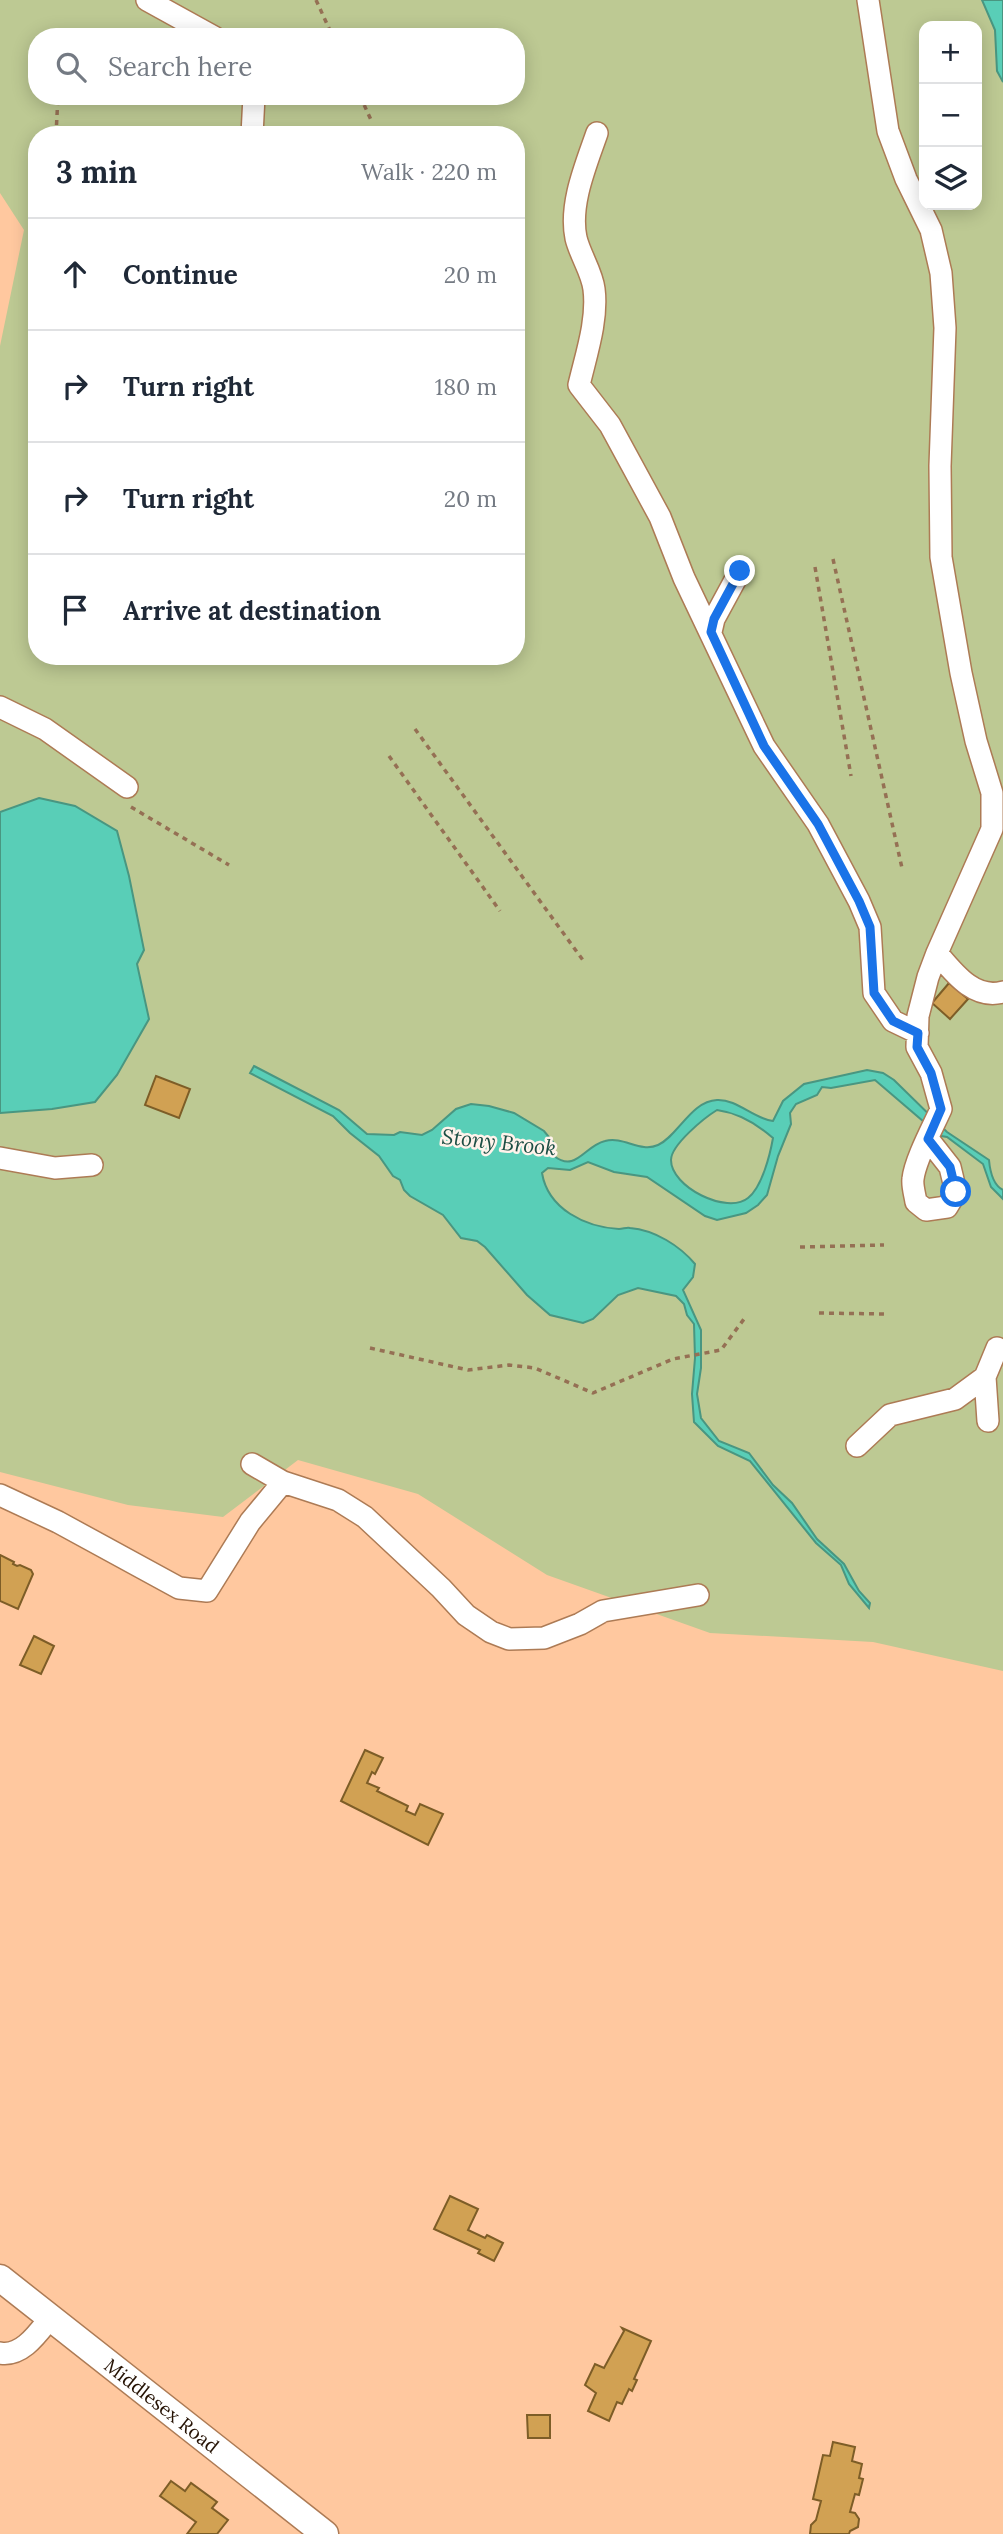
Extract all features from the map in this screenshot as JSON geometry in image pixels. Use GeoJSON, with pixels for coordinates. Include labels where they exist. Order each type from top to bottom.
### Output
{"type":"FeatureCollection","features":[{"type":"Feature","properties":{"kind":"main road","name":"Middlesex Road"},"geometry":{"type":"LineString","coordinates":[[0,2278],[325,2534]]}},
{"type":"Feature","properties":{"kind":"lane"},"geometry":{"type":"LineString","coordinates":[[147,0],[198,28]]}},
{"type":"Feature","properties":{"kind":"lane"},"geometry":{"type":"LineString","coordinates":[[868,0],[888,131],[906,179],[931,230],[941,273],[945,328],[940,466],[941,557],[961,673],[976,741],[992,793],[992,829],[937,953],[918,1016],[917,1047],[931,1073],[941,1109],[932,1130]]}},
{"type":"Feature","properties":{"kind":"lane"},"geometry":{"type":"LineString","coordinates":[[252,126],[254,105]]}},
{"type":"Feature","properties":{"kind":"lane"},"geometry":{"type":"LineString","coordinates":[[597,133],[576,206],[576,237],[594,289],[593,321],[579,385],[610,425],[660,517],[684,578],[764,746],[818,824],[859,901],[870,927],[874,993],[893,1021],[918,1033]]}},
{"type":"Feature","properties":{"kind":"lane"},"geometry":{"type":"LineString","coordinates":[[711,632],[714,619],[740,571]]}},
{"type":"Feature","properties":{"kind":"lane"},"geometry":{"type":"LineString","coordinates":[[0,707],[45,729],[127,796]]}},
{"type":"Feature","properties":{"kind":"lane"},"geometry":{"type":"LineString","coordinates":[[937,953],[967,985],[989,994],[1003,992]]}},
{"type":"Feature","properties":{"kind":"lane"},"geometry":{"type":"LineString","coordinates":[[0,1157],[55,1168],[92,1165]]}},
{"type":"Feature","properties":{"kind":"lane"},"geometry":{"type":"LineString","coordinates":[[857,1446],[890,1415],[955,1399],[985,1377],[1001,1345]]}},
{"type":"Feature","properties":{"kind":"lane"},"geometry":{"type":"LineString","coordinates":[[985,1377],[988,1421]]}},
{"type":"Feature","properties":{"kind":"lane"},"geometry":{"type":"LineString","coordinates":[[252,1464],[283,1482],[338,1500],[365,1517],[442,1588],[466,1615],[491,1632],[509,1639],[544,1638],[580,1624],[603,1611],[698,1595]]}},
{"type":"Feature","properties":{"kind":"lane"},"geometry":{"type":"LineString","coordinates":[[0,1495],[58,1522],[179,1588],[207,1591],[250,1522],[283,1482]]}},
{"type":"Feature","properties":{"kind":"lane"},"geometry":{"type":"LineString","coordinates":[[0,2353],[7,2354],[22,2348],[50,2318]]}},
{"type":"Feature","properties":{"kind":"path"},"geometry":{"type":"LineString","coordinates":[[316,0],[329,28]]}},
{"type":"Feature","properties":{"kind":"path"},"geometry":{"type":"LineString","coordinates":[[56,126],[58,105]]}},
{"type":"Feature","properties":{"kind":"path"},"geometry":{"type":"LineString","coordinates":[[364,105],[372,122]]}},
{"type":"Feature","properties":{"kind":"path"},"geometry":{"type":"LineString","coordinates":[[833,559],[902,868]]}},
{"type":"Feature","properties":{"kind":"path"},"geometry":{"type":"LineString","coordinates":[[815,567],[851,776]]}},
{"type":"Feature","properties":{"kind":"path"},"geometry":{"type":"LineString","coordinates":[[415,729],[585,963]]}},
{"type":"Feature","properties":{"kind":"path"},"geometry":{"type":"LineString","coordinates":[[389,756],[500,911]]}},
{"type":"Feature","properties":{"kind":"path"},"geometry":{"type":"LineString","coordinates":[[127,796],[229,865]]}},
{"type":"Feature","properties":{"kind":"path"},"geometry":{"type":"LineString","coordinates":[[800,1247],[884,1245]]}},
{"type":"Feature","properties":{"kind":"path"},"geometry":{"type":"LineString","coordinates":[[819,1313],[885,1314]]}},
{"type":"Feature","properties":{"kind":"path"},"geometry":{"type":"LineString","coordinates":[[370,1348],[468,1370],[509,1365],[535,1367],[593,1393],[673,1359],[721,1350],[744,1319]]}},
{"type":"Feature","properties":{"kind":"green space"},"geometry":{"type":"Polygon","coordinates":[[[0,0],[1003,0],[1003,1671],[873,1642],[710,1633],[547,1575],[418,1494],[298,1460],[223,1517],[128,1505],[0,1472],[0,346],[24,230],[0,193],[0,0]]]}},
{"type":"Feature","properties":{"kind":"water"},"geometry":{"type":"Polygon","coordinates":[[[982,0],[1003,0],[1003,82],[997,71],[995,30],[982,0]]]}},
{"type":"Feature","properties":{"kind":"water"},"geometry":{"type":"Polygon","coordinates":[[[39,798],[75,806],[117,831],[144,950],[137,964],[149,1019],[117,1075],[95,1102],[0,1113],[0,812],[39,798]]]}},
{"type":"Feature","properties":{"kind":"water","name":"Stony Brook"},"geometry":{"type":"Polygon","coordinates":[[[254,1066],[339,1110],[367,1134],[394,1135],[400,1132],[422,1135],[432,1130],[456,1109],[471,1104],[489,1106],[514,1113],[544,1131],[553,1142],[554,1156],[568,1162],[605,1141],[645,1147],[658,1145],[692,1112],[717,1100],[732,1103],[773,1121],[783,1101],[804,1084],[867,1070],[883,1073],[894,1080],[947,1132],[989,1160],[994,1181],[1003,1190],[1003,1199],[991,1187],[983,1164],[947,1137],[935,1135],[924,1122],[875,1080],[831,1088],[822,1087],[817,1095],[796,1104],[790,1113],[791,1124],[767,1195],[746,1213],[717,1220],[705,1216],[647,1177],[614,1172],[588,1162],[570,1170],[548,1168],[542,1173],[552,1197],[570,1214],[606,1227],[649,1232],[674,1245],[695,1264],[693,1277],[683,1290],[701,1330],[701,1368],[697,1394],[701,1418],[719,1441],[749,1453],[773,1485],[792,1503],[817,1539],[844,1564],[859,1591],[870,1603],[869,1608],[849,1584],[841,1565],[816,1543],[750,1461],[718,1446],[694,1422],[694,1324],[687,1315],[684,1304],[676,1296],[638,1288],[618,1295],[593,1319],[583,1323],[550,1315],[527,1295],[485,1247],[477,1241],[461,1238],[443,1215],[410,1196],[379,1156],[333,1116],[250,1073],[254,1066]],[[717,1110],[697,1125],[676,1147],[671,1160],[673,1170],[680,1180],[702,1196],[714,1201],[739,1202],[753,1193],[761,1179],[773,1138],[747,1120],[717,1110]]]}},
{"type":"Feature","properties":{"kind":"building"},"geometry":{"type":"Polygon","coordinates":[[[949,983],[968,999],[950,1019],[932,1003],[949,983]]]}},
{"type":"Feature","properties":{"kind":"building"},"geometry":{"type":"Polygon","coordinates":[[[156,1076],[190,1089],[179,1118],[145,1105],[156,1076]]]}},
{"type":"Feature","properties":{"kind":"building"},"geometry":{"type":"Polygon","coordinates":[[[0,1555],[17,1566],[31,1570],[33,1574],[18,1609],[0,1601],[0,1555]]]}},
{"type":"Feature","properties":{"kind":"building"},"geometry":{"type":"Polygon","coordinates":[[[34,1636],[54,1646],[41,1674],[20,1665],[34,1636]]]}},
{"type":"Feature","properties":{"kind":"building"},"geometry":{"type":"Polygon","coordinates":[[[365,1750],[383,1758],[367,1783],[408,1806],[406,1811],[415,1815],[420,1804],[443,1814],[428,1845],[341,1801],[365,1750]]]}},
{"type":"Feature","properties":{"kind":"building"},"geometry":{"type":"Polygon","coordinates":[[[450,2196],[478,2209],[468,2230],[503,2243],[494,2261],[478,2253],[480,2250],[434,2229],[450,2196]]]}},
{"type":"Feature","properties":{"kind":"building"},"geometry":{"type":"Polygon","coordinates":[[[622,2328],[651,2341],[634,2379],[637,2380],[632,2391],[629,2389],[622,2404],[617,2402],[609,2421],[588,2411],[596,2393],[585,2385],[595,2364],[604,2368],[624,2331],[622,2328]]]}},
{"type":"Feature","properties":{"kind":"building"},"geometry":{"type":"Polygon","coordinates":[[[527,2415],[550,2415],[550,2438],[528,2438],[527,2415]]]}},
{"type":"Feature","properties":{"kind":"building"},"geometry":{"type":"Polygon","coordinates":[[[833,2442],[855,2447],[852,2461],[862,2464],[859,2478],[863,2479],[859,2495],[855,2494],[850,2512],[855,2513],[859,2519],[858,2527],[849,2534],[810,2534],[821,2501],[813,2499],[823,2455],[830,2456],[833,2442]]]}},
{"type":"Feature","properties":{"kind":"building"},"geometry":{"type":"Polygon","coordinates":[[[171,2481],[185,2491],[191,2483],[217,2502],[212,2508],[228,2520],[217,2534],[187,2534],[196,2522],[160,2496],[171,2481]]]}},
{"type":"Feature","properties":{"kind":"route"},"geometry":{"type":"LineString","coordinates":[[740,571],[714,619],[711,632],[764,746],[818,824],[859,901],[870,927],[874,993],[893,1021],[918,1033],[917,1047],[931,1073],[941,1109],[928,1139],[950,1167],[956,1192]]}}]}
